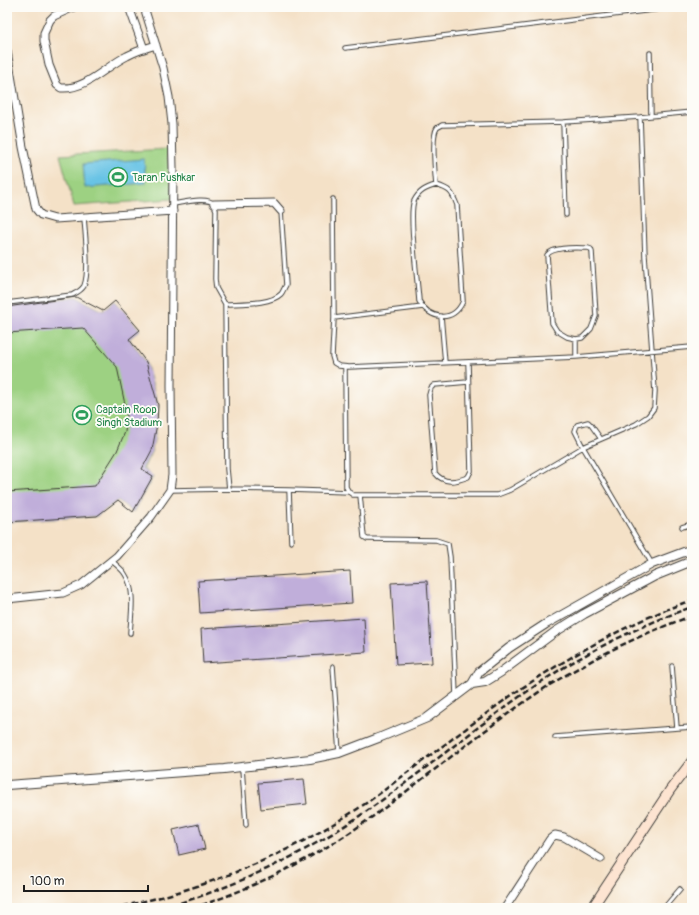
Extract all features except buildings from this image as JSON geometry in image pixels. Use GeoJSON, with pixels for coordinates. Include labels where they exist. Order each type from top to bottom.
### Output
{"type":"FeatureCollection","features":[{"type":"Feature","properties":{"kind":"main road"},"geometry":{"type":"LineString","coordinates":[[592,908],[670,790],[692,761]]}},
{"type":"Feature","properties":{"kind":"street"},"geometry":{"type":"LineString","coordinates":[[74,7],[54,16],[50,20],[44,33],[44,41],[49,65],[57,85],[61,88],[75,88],[126,56],[156,45]]}},
{"type":"Feature","properties":{"kind":"street"},"geometry":{"type":"LineString","coordinates":[[129,7],[144,49]]}},
{"type":"Feature","properties":{"kind":"street"},"geometry":{"type":"LineString","coordinates":[[7,599],[63,593],[81,586],[117,556],[151,517],[170,490],[172,475],[171,385],[173,154],[169,97],[163,68],[144,7]]}},
{"type":"Feature","properties":{"kind":"street"},"geometry":{"type":"LineString","coordinates":[[7,51],[23,147],[36,209],[41,216],[48,218],[84,217],[173,208]]}},
{"type":"Feature","properties":{"kind":"street"},"geometry":{"type":"LineString","coordinates":[[214,204],[274,203],[281,211]]}},
{"type":"Feature","properties":{"kind":"street"},"geometry":{"type":"LineString","coordinates":[[7,785],[242,767],[310,759],[339,753],[427,718],[472,684],[478,672],[509,648],[546,624],[652,564],[692,549]]}},
{"type":"Feature","properties":{"kind":"street"},"geometry":{"type":"LineString","coordinates":[[472,684],[485,682],[555,632],[610,599],[655,576],[692,561]]}},
{"type":"Feature","properties":{"kind":"street"},"geometry":{"type":"LineString","coordinates":[[506,908],[550,838],[555,835],[564,837],[601,859]]}},
{"type":"Feature","properties":{"kind":"lane"},"geometry":{"type":"LineString","coordinates":[[345,48],[677,7]]}},
{"type":"Feature","properties":{"kind":"lane"},"geometry":{"type":"LineString","coordinates":[[650,53],[651,116]]}},
{"type":"Feature","properties":{"kind":"lane"},"geometry":{"type":"LineString","coordinates":[[436,186],[434,155],[435,134],[437,128],[442,125],[563,122],[640,118],[692,112]]}},
{"type":"Feature","properties":{"kind":"lane"},"geometry":{"type":"LineString","coordinates":[[345,367],[346,487],[353,495],[497,495],[510,490],[583,447],[636,424],[648,416],[654,408],[655,391],[645,256],[640,118]]}},
{"type":"Feature","properties":{"kind":"lane"},"geometry":{"type":"LineString","coordinates":[[563,122],[566,215]]}},
{"type":"Feature","properties":{"kind":"lane"},"geometry":{"type":"LineString","coordinates":[[436,186],[447,188],[453,195],[457,205],[463,301],[460,308],[455,313],[447,317],[428,312],[423,307],[420,301],[412,219],[414,202],[420,192],[426,188],[436,186]]}},
{"type":"Feature","properties":{"kind":"lane"},"geometry":{"type":"LineString","coordinates":[[333,199],[334,318],[332,356],[334,363],[339,366],[345,367],[576,357],[692,347]]}},
{"type":"Feature","properties":{"kind":"lane"},"geometry":{"type":"LineString","coordinates":[[173,208],[202,200],[209,201],[214,204],[216,210],[215,279],[216,288],[224,304],[227,461],[229,489]]}},
{"type":"Feature","properties":{"kind":"lane"},"geometry":{"type":"LineString","coordinates":[[224,304],[265,302],[282,293],[286,285],[281,211]]}},
{"type":"Feature","properties":{"kind":"lane"},"geometry":{"type":"LineString","coordinates":[[7,303],[72,295],[84,286],[86,275],[84,217]]}},
{"type":"Feature","properties":{"kind":"lane"},"geometry":{"type":"LineString","coordinates":[[588,248],[591,249],[592,252],[596,316],[592,329],[582,338],[576,339],[567,337],[557,331],[552,323],[547,255],[552,250],[588,248]]}},
{"type":"Feature","properties":{"kind":"lane"},"geometry":{"type":"LineString","coordinates":[[334,318],[423,307]]}},
{"type":"Feature","properties":{"kind":"lane"},"geometry":{"type":"LineString","coordinates":[[441,316],[445,363]]}},
{"type":"Feature","properties":{"kind":"lane"},"geometry":{"type":"LineString","coordinates":[[576,339],[576,357]]}},
{"type":"Feature","properties":{"kind":"lane"},"geometry":{"type":"LineString","coordinates":[[468,362],[471,471],[468,477],[461,480],[446,481],[440,479],[435,473],[429,395],[430,388],[434,384],[468,382]]}},
{"type":"Feature","properties":{"kind":"lane"},"geometry":{"type":"LineString","coordinates":[[601,439],[588,422],[577,425],[575,430],[583,447],[652,564]]}},
{"type":"Feature","properties":{"kind":"lane"},"geometry":{"type":"LineString","coordinates":[[170,490],[229,489],[349,492]]}},
{"type":"Feature","properties":{"kind":"lane"},"geometry":{"type":"LineString","coordinates":[[289,490],[291,542]]}},
{"type":"Feature","properties":{"kind":"lane"},"geometry":{"type":"LineString","coordinates":[[360,495],[364,537],[367,539],[436,540],[448,544],[450,557],[456,696]]}},
{"type":"Feature","properties":{"kind":"lane"},"geometry":{"type":"LineString","coordinates":[[682,527],[692,524]]}},
{"type":"Feature","properties":{"kind":"lane"},"geometry":{"type":"LineString","coordinates":[[112,560],[125,574],[130,585],[132,597],[130,633]]}},
{"type":"Feature","properties":{"kind":"lane"},"geometry":{"type":"LineString","coordinates":[[333,666],[339,753]]}},
{"type":"Feature","properties":{"kind":"lane"},"geometry":{"type":"LineString","coordinates":[[672,666],[677,728]]}},
{"type":"Feature","properties":{"kind":"lane"},"geometry":{"type":"LineString","coordinates":[[556,737],[692,727]]}},
{"type":"Feature","properties":{"kind":"lane"},"geometry":{"type":"LineString","coordinates":[[242,767],[246,825]]}},
{"type":"Feature","properties":{"kind":"lane"},"geometry":{"type":"LineString","coordinates":[[664,908],[680,889]]}},
{"type":"Feature","properties":{"kind":"green space","name":"Taran Pushkar"},"geometry":{"type":"Polygon","coordinates":[[[167,149],[172,199],[74,206],[60,155],[167,149]]]}},
{"type":"Feature","properties":{"kind":"green space","name":"Captain Roop Singh Stadium"},"geometry":{"type":"Polygon","coordinates":[[[76,297],[103,311],[115,301],[140,330],[129,339],[146,362],[158,405],[157,424],[152,450],[143,469],[153,477],[133,512],[118,500],[97,516],[7,522],[7,307],[76,297]]]}},
{"type":"Feature","properties":{"kind":"water"},"geometry":{"type":"Polygon","coordinates":[[[144,159],[146,183],[85,188],[83,164],[144,159]]]}},
{"type":"Feature","properties":{"kind":"railway"},"geometry":{"type":"LineString","coordinates":[[114,908],[176,893],[207,883],[237,872],[295,845],[367,803],[477,720],[516,692],[558,665],[623,629],[646,618],[692,600]]}},
{"type":"Feature","properties":{"kind":"railway"},"geometry":{"type":"LineString","coordinates":[[163,908],[213,892],[238,882],[310,847],[379,803],[517,698],[558,671],[614,640],[692,607]]}},
{"type":"Feature","properties":{"kind":"railway"},"geometry":{"type":"LineString","coordinates":[[193,908],[258,883],[336,842],[380,811],[492,725],[548,686],[582,666],[636,638],[692,616]]}},
{"type":"Feature","properties":{"kind":"place","name":"Taran Pushkar"},"geometry":{"type":"Point","coordinates":[118,177]}},
{"type":"Feature","properties":{"kind":"place","name":"Captain Roop Singh Stadium"},"geometry":{"type":"Point","coordinates":[82,415]}}]}
